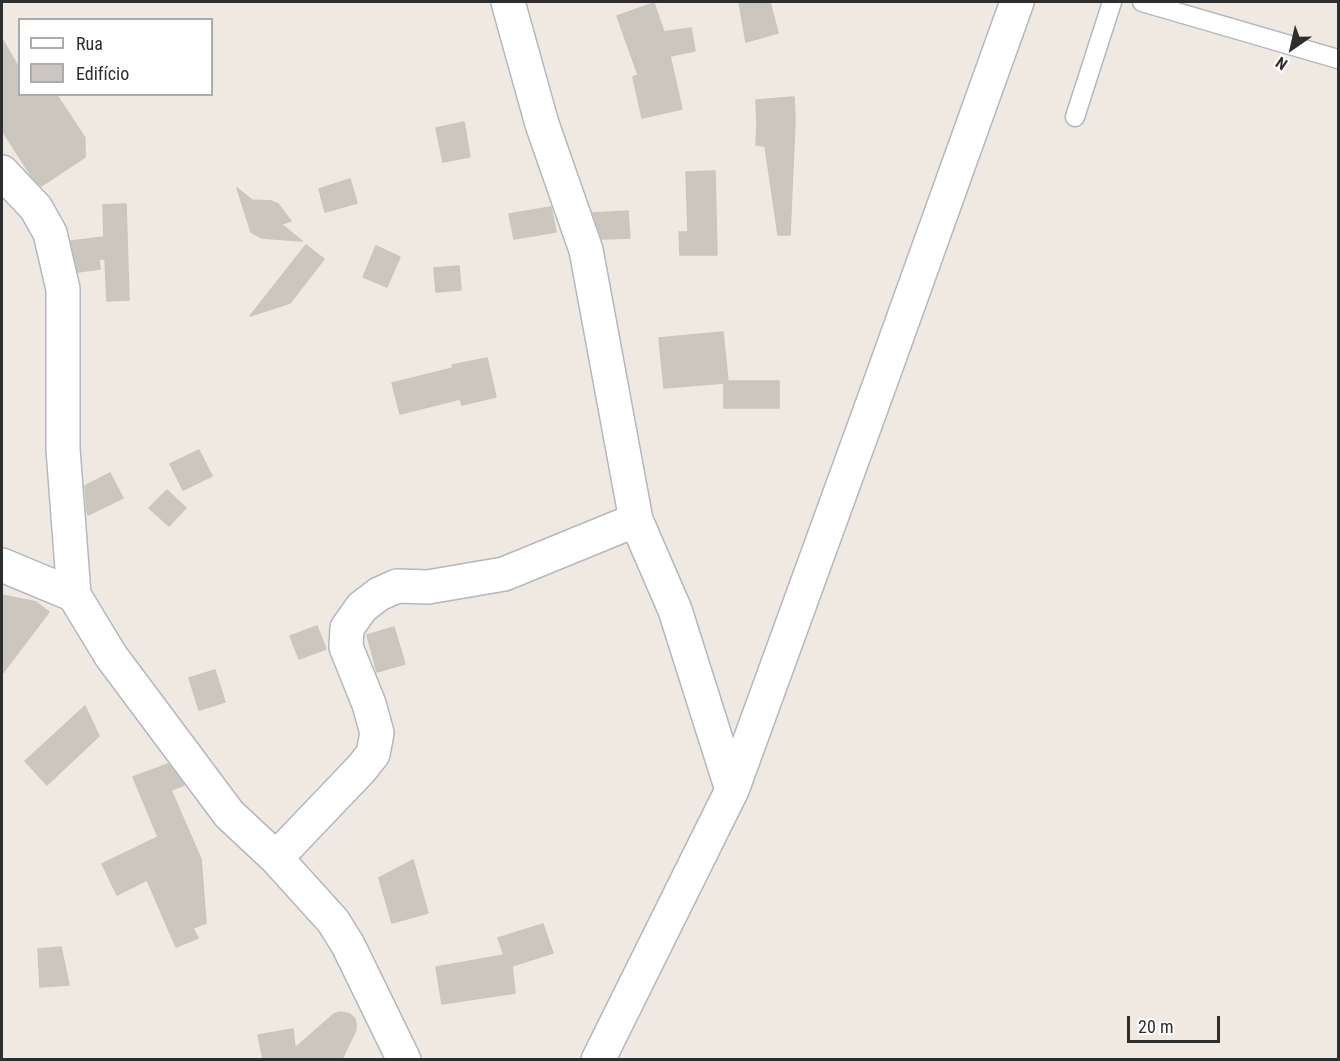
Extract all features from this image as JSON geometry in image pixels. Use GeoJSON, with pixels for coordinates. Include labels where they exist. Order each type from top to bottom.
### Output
{"type":"FeatureCollection","features":[{"type":"Feature","properties":{"kind":"street"},"geometry":{"type":"LineString","coordinates":[[508,2],[542,124],[586,250],[636,520],[675,610],[732,790]]}},
{"type":"Feature","properties":{"kind":"street"},"geometry":{"type":"LineString","coordinates":[[598,1059],[732,790],[1017,2]]}},
{"type":"Feature","properties":{"kind":"street"},"geometry":{"type":"LineString","coordinates":[[2,172],[36,208],[50,233],[63,289],[63,449],[74,595],[111,656],[229,814],[276,858],[333,921],[348,945],[404,1059]]}},
{"type":"Feature","properties":{"kind":"street"},"geometry":{"type":"LineString","coordinates":[[276,858],[361,770],[373,754],[377,733],[369,704],[346,647],[347,628],[362,607],[379,594],[398,586],[428,586],[504,574],[636,520]]}},
{"type":"Feature","properties":{"kind":"street"},"geometry":{"type":"LineString","coordinates":[[2,565],[74,595]]}},
{"type":"Feature","properties":{"kind":"lane"},"geometry":{"type":"LineString","coordinates":[[1075,117],[1112,2]]}},
{"type":"Feature","properties":{"kind":"lane"},"geometry":{"type":"LineString","coordinates":[[1142,2],[1338,58]]}},
{"type":"Feature","properties":{"kind":"building"},"geometry":{"type":"Polygon","coordinates":[[[739,2],[770,2],[778,33],[746,42],[739,2]]]}},
{"type":"Feature","properties":{"kind":"building"},"geometry":{"type":"Polygon","coordinates":[[[654,3],[664,32],[691,28],[695,51],[670,56],[682,109],[642,118],[633,77],[638,75],[617,16],[654,3]]]}},
{"type":"Feature","properties":{"kind":"building"},"geometry":{"type":"Polygon","coordinates":[[[2,39],[18,67],[18,96],[57,96],[85,138],[85,157],[41,186],[32,177],[2,130],[2,39]]]}},
{"type":"Feature","properties":{"kind":"building"},"geometry":{"type":"Polygon","coordinates":[[[794,97],[790,235],[778,235],[765,146],[756,145],[756,100],[794,97]]]}},
{"type":"Feature","properties":{"kind":"building"},"geometry":{"type":"Polygon","coordinates":[[[464,122],[470,157],[443,162],[436,128],[464,122]]]}},
{"type":"Feature","properties":{"kind":"building"},"geometry":{"type":"Polygon","coordinates":[[[715,171],[717,255],[680,255],[679,232],[688,232],[686,172],[715,171]]]}},
{"type":"Feature","properties":{"kind":"building"},"geometry":{"type":"Polygon","coordinates":[[[350,179],[357,203],[325,212],[319,189],[350,179]]]}},
{"type":"Feature","properties":{"kind":"building"},"geometry":{"type":"Polygon","coordinates":[[[237,188],[252,200],[271,201],[278,204],[291,221],[281,224],[302,241],[262,238],[251,232],[237,188]]]}},
{"type":"Feature","properties":{"kind":"building"},"geometry":{"type":"Polygon","coordinates":[[[126,204],[129,300],[107,301],[105,259],[99,259],[100,269],[78,272],[71,241],[104,237],[103,205],[126,204]]]}},
{"type":"Feature","properties":{"kind":"building"},"geometry":{"type":"Polygon","coordinates":[[[551,207],[556,232],[514,239],[509,214],[551,207]]]}},
{"type":"Feature","properties":{"kind":"building"},"geometry":{"type":"Polygon","coordinates":[[[628,211],[630,238],[602,239],[593,213],[628,211]]]}},
{"type":"Feature","properties":{"kind":"building"},"geometry":{"type":"Polygon","coordinates":[[[306,245],[324,259],[290,303],[250,316],[306,245]]]}},
{"type":"Feature","properties":{"kind":"building"},"geometry":{"type":"Polygon","coordinates":[[[376,246],[400,257],[387,287],[363,277],[376,246]]]}},
{"type":"Feature","properties":{"kind":"building"},"geometry":{"type":"Polygon","coordinates":[[[459,266],[461,290],[436,292],[434,268],[459,266]]]}},
{"type":"Feature","properties":{"kind":"building"},"geometry":{"type":"Polygon","coordinates":[[[723,332],[728,381],[779,381],[779,408],[724,408],[724,383],[664,388],[659,338],[723,332]]]}},
{"type":"Feature","properties":{"kind":"building"},"geometry":{"type":"Polygon","coordinates":[[[487,358],[496,397],[462,405],[460,399],[400,414],[392,383],[453,368],[452,365],[487,358]]]}},
{"type":"Feature","properties":{"kind":"building"},"geometry":{"type":"Polygon","coordinates":[[[199,450],[212,476],[183,490],[170,464],[199,450]]]}},
{"type":"Feature","properties":{"kind":"building"},"geometry":{"type":"Polygon","coordinates":[[[110,473],[123,498],[88,515],[85,486],[110,473]]]}},
{"type":"Feature","properties":{"kind":"building"},"geometry":{"type":"Polygon","coordinates":[[[167,490],[186,508],[169,526],[149,508],[167,490]]]}},
{"type":"Feature","properties":{"kind":"building"},"geometry":{"type":"Polygon","coordinates":[[[2,595],[36,602],[49,612],[2,674],[2,595]]]}},
{"type":"Feature","properties":{"kind":"building"},"geometry":{"type":"Polygon","coordinates":[[[317,626],[326,649],[299,659],[290,636],[317,626]]]}},
{"type":"Feature","properties":{"kind":"building"},"geometry":{"type":"Polygon","coordinates":[[[394,627],[405,664],[377,672],[367,635],[394,627]]]}},
{"type":"Feature","properties":{"kind":"building"},"geometry":{"type":"Polygon","coordinates":[[[215,670],[225,702],[199,710],[189,678],[215,670]]]}},
{"type":"Feature","properties":{"kind":"building"},"geometry":{"type":"Polygon","coordinates":[[[85,706],[99,736],[47,785],[25,761],[85,706]]]}},
{"type":"Feature","properties":{"kind":"building"},"geometry":{"type":"Polygon","coordinates":[[[168,764],[184,785],[171,790],[201,859],[206,923],[193,928],[198,938],[176,947],[147,880],[117,895],[102,864],[158,837],[133,777],[168,764]]]}},
{"type":"Feature","properties":{"kind":"building"},"geometry":{"type":"Polygon","coordinates":[[[413,860],[428,913],[392,923],[379,878],[413,860]]]}},
{"type":"Feature","properties":{"kind":"building"},"geometry":{"type":"Polygon","coordinates":[[[543,924],[553,953],[512,966],[515,993],[442,1004],[436,967],[504,955],[498,938],[543,924]]]}},
{"type":"Feature","properties":{"kind":"building"},"geometry":{"type":"Polygon","coordinates":[[[61,947],[69,985],[40,987],[38,949],[61,947]]]}},
{"type":"Feature","properties":{"kind":"building"},"geometry":{"type":"Polygon","coordinates":[[[340,1012],[350,1014],[356,1024],[356,1030],[342,1059],[263,1059],[258,1035],[293,1029],[295,1048],[334,1014],[340,1012]]]}}]}
